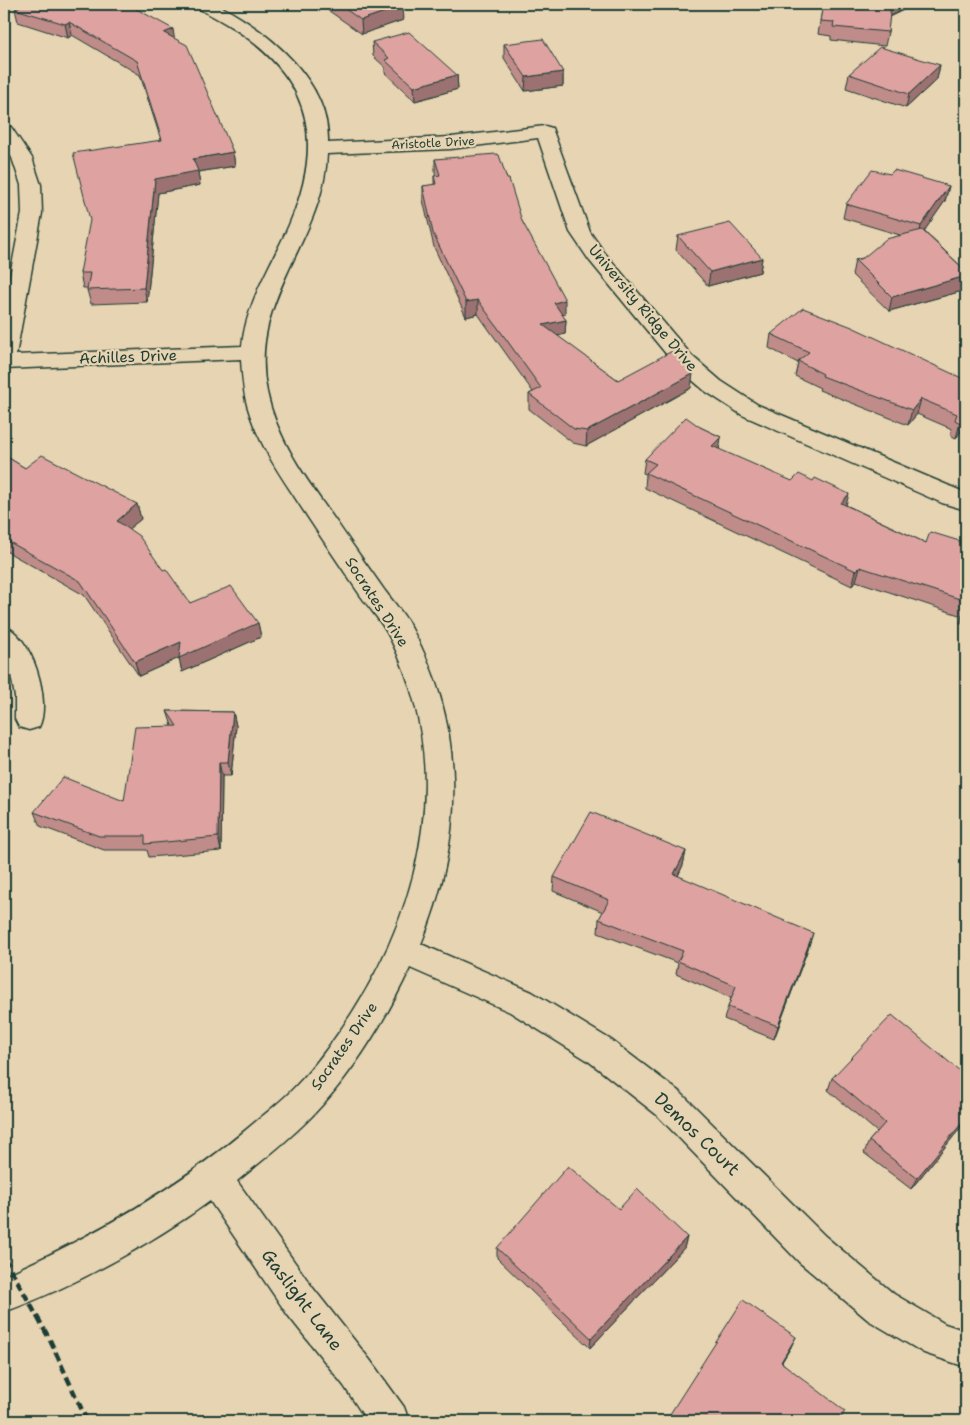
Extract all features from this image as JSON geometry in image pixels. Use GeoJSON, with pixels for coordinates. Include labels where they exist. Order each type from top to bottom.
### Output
{"type":"FeatureCollection","features":[{"type":"Feature","properties":{"kind":"street","name":"Socrates Drive"},"geometry":{"type":"LineString","coordinates":[[4,1294],[108,1244],[170,1208],[215,1178],[298,1107],[316,1088],[368,1017],[403,951],[417,918],[434,853],[440,791],[436,733],[422,682],[400,632],[287,468],[266,428],[255,391],[253,352],[258,314],[307,206],[316,177],[320,149],[316,117],[306,90],[290,66],[268,44],[217,6]]}},
{"type":"Feature","properties":{"kind":"street"},"geometry":{"type":"LineString","coordinates":[[4,131],[22,158],[31,185],[32,213],[4,362]]}},
{"type":"Feature","properties":{"kind":"street","name":"Aristotle Drive"},"geometry":{"type":"LineString","coordinates":[[320,149],[451,144],[545,132]]}},
{"type":"Feature","properties":{"kind":"street","name":"University Ridge Drive"},"geometry":{"type":"LineString","coordinates":[[545,132],[580,232],[596,256],[684,361],[714,386],[750,410],[802,434],[966,502]]}},
{"type":"Feature","properties":{"kind":"street","name":"Achilles Drive"},"geometry":{"type":"LineString","coordinates":[[4,362],[253,352]]}},
{"type":"Feature","properties":{"kind":"street"},"geometry":{"type":"LineString","coordinates":[[4,636],[24,669],[30,702],[29,719]]}},
{"type":"Feature","properties":{"kind":"street","name":"Demos Court"},"geometry":{"type":"LineString","coordinates":[[403,951],[521,1002],[599,1050],[669,1104],[812,1249],[881,1307],[937,1340],[966,1349]]}},
{"type":"Feature","properties":{"kind":"street","name":"Gaslight Lane"},"geometry":{"type":"LineString","coordinates":[[215,1178],[300,1300],[357,1372],[390,1421]]}},
{"type":"Feature","properties":{"kind":"building"},"geometry":{"type":"Polygon","coordinates":[[[24,4],[126,4],[173,29],[164,33],[187,45],[233,152],[193,159],[198,171],[155,179],[144,288],[87,290],[90,273],[80,273],[90,220],[73,153],[162,140],[137,61],[69,22],[65,24],[15,9],[24,4]]]}},
{"type":"Feature","properties":{"kind":"building"},"geometry":{"type":"Polygon","coordinates":[[[338,4],[398,4],[402,6],[361,20],[338,4]]]}},
{"type":"Feature","properties":{"kind":"building"},"geometry":{"type":"Polygon","coordinates":[[[823,4],[891,4],[888,32],[833,27],[834,22],[820,21],[823,4]]]}},
{"type":"Feature","properties":{"kind":"building"},"geometry":{"type":"Polygon","coordinates":[[[409,32],[457,75],[414,87],[385,60],[389,58],[372,42],[409,32]]]}},
{"type":"Feature","properties":{"kind":"building"},"geometry":{"type":"Polygon","coordinates":[[[543,39],[563,72],[526,77],[504,44],[543,39]]]}},
{"type":"Feature","properties":{"kind":"building"},"geometry":{"type":"Polygon","coordinates":[[[880,47],[940,65],[909,94],[849,74],[880,47]]]}},
{"type":"Feature","properties":{"kind":"building"},"geometry":{"type":"Polygon","coordinates":[[[499,155],[507,179],[509,179],[522,221],[565,300],[554,303],[566,320],[543,325],[618,380],[674,350],[686,361],[693,374],[587,431],[574,429],[529,394],[541,388],[478,300],[466,302],[433,233],[423,186],[436,184],[434,176],[440,175],[435,159],[499,155]]]}},
{"type":"Feature","properties":{"kind":"building"},"geometry":{"type":"Polygon","coordinates":[[[872,170],[890,174],[894,170],[949,186],[921,226],[846,204],[872,170]]]}},
{"type":"Feature","properties":{"kind":"building"},"geometry":{"type":"Polygon","coordinates":[[[730,223],[762,258],[710,272],[678,236],[730,223]]]}},
{"type":"Feature","properties":{"kind":"building"},"geometry":{"type":"Polygon","coordinates":[[[922,230],[966,271],[966,276],[892,297],[855,260],[863,258],[886,239],[922,230]]]}},
{"type":"Feature","properties":{"kind":"building"},"geometry":{"type":"Polygon","coordinates":[[[803,308],[852,327],[966,380],[966,416],[960,423],[955,420],[957,414],[921,399],[912,410],[822,376],[823,374],[798,361],[809,352],[771,334],[803,308]]]}},
{"type":"Feature","properties":{"kind":"building"},"geometry":{"type":"Polygon","coordinates":[[[686,417],[700,427],[721,437],[712,446],[792,481],[799,474],[813,481],[815,478],[849,494],[841,503],[926,543],[930,532],[966,543],[966,601],[860,567],[856,571],[646,473],[656,464],[645,459],[686,417]]]}},
{"type":"Feature","properties":{"kind":"building"},"geometry":{"type":"Polygon","coordinates":[[[4,455],[25,468],[42,455],[137,504],[117,521],[139,536],[190,603],[231,586],[258,623],[179,658],[181,642],[135,662],[80,581],[4,539],[4,455]]]}},
{"type":"Feature","properties":{"kind":"building"},"geometry":{"type":"Polygon","coordinates":[[[167,711],[233,712],[228,762],[219,762],[218,837],[145,844],[145,836],[99,836],[34,812],[63,777],[124,801],[135,727],[177,726],[167,711]]]}},
{"type":"Feature","properties":{"kind":"building"},"geometry":{"type":"Polygon","coordinates":[[[591,812],[686,851],[674,874],[813,933],[778,1026],[728,1007],[736,986],[678,961],[683,951],[599,919],[609,900],[554,877],[591,812]]]}},
{"type":"Feature","properties":{"kind":"building"},"geometry":{"type":"Polygon","coordinates":[[[892,1015],[966,1076],[966,1118],[917,1178],[869,1141],[885,1123],[832,1078],[892,1015]]]}},
{"type":"Feature","properties":{"kind":"building"},"geometry":{"type":"Polygon","coordinates":[[[568,1166],[619,1209],[637,1189],[687,1237],[591,1338],[497,1248],[568,1166]]]}},
{"type":"Feature","properties":{"kind":"building"},"geometry":{"type":"Polygon","coordinates":[[[743,1300],[796,1337],[781,1362],[845,1411],[839,1421],[679,1421],[670,1414],[743,1300]]]}},
{"type":"Feature","properties":{"kind":"railway"},"geometry":{"type":"LineString","coordinates":[[4,1257],[49,1338],[87,1421]]}}]}
